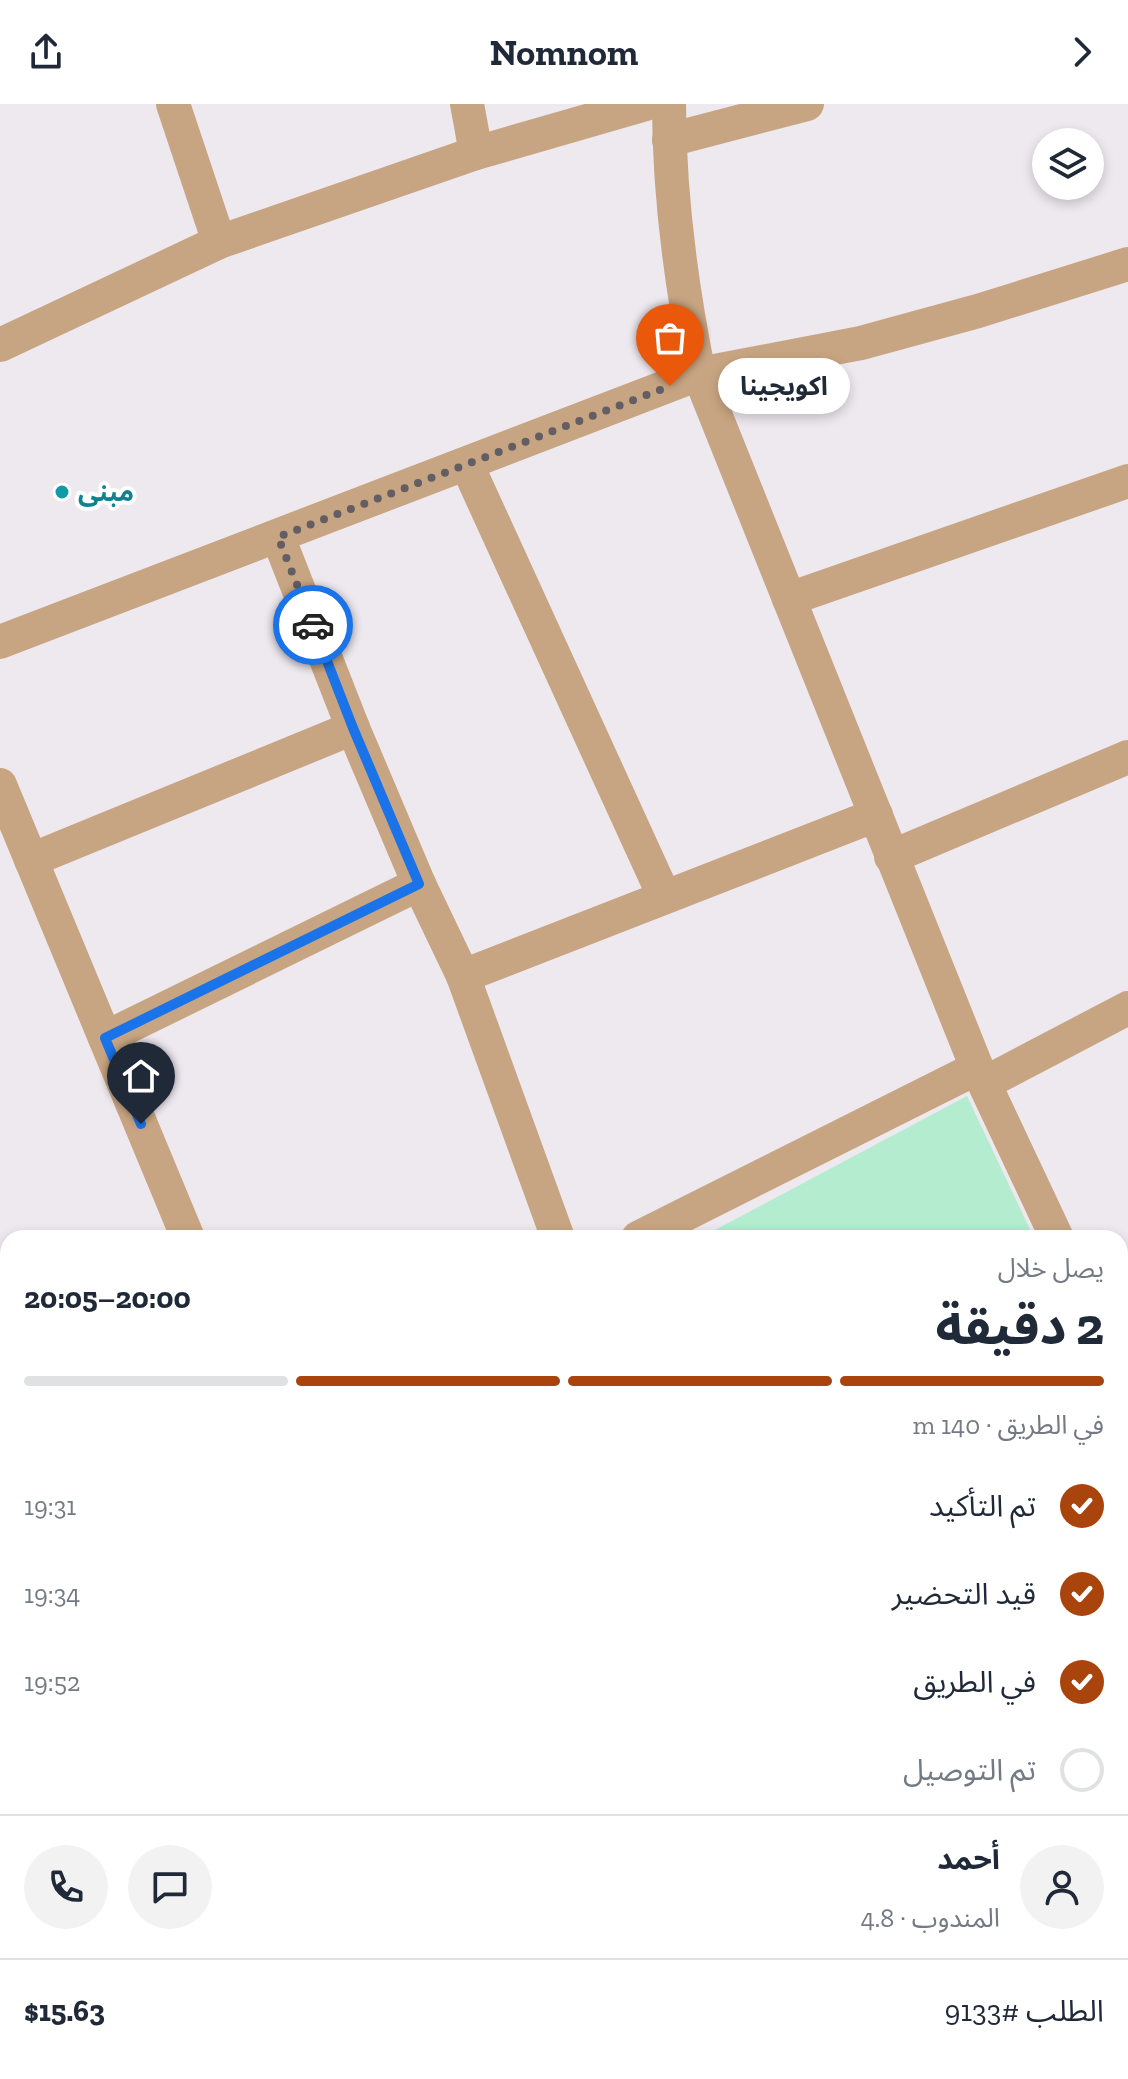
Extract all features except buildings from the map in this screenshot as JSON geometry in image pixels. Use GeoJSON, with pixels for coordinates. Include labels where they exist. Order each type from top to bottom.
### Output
{"type":"FeatureCollection","features":[{"type":"Feature","properties":{"kind":"street"},"geometry":{"type":"LineString","coordinates":[[173,104],[219,242]]}},
{"type":"Feature","properties":{"kind":"street"},"geometry":{"type":"LineString","coordinates":[[467,104],[476,153]]}},
{"type":"Feature","properties":{"kind":"street"},"geometry":{"type":"LineString","coordinates":[[0,345],[219,242],[476,153],[646,104]]}},
{"type":"Feature","properties":{"kind":"street"},"geometry":{"type":"LineString","coordinates":[[669,104],[676,229],[699,374],[981,1075],[1053,1230]]}},
{"type":"Feature","properties":{"kind":"street"},"geometry":{"type":"LineString","coordinates":[[669,140],[807,104]]}},
{"type":"Feature","properties":{"kind":"street"},"geometry":{"type":"LineString","coordinates":[[0,642],[699,374],[861,343],[978,311],[1128,264]]}},
{"type":"Feature","properties":{"kind":"street"},"geometry":{"type":"LineString","coordinates":[[467,465],[664,896]]}},
{"type":"Feature","properties":{"kind":"street"},"geometry":{"type":"LineString","coordinates":[[789,599],[1128,481]]}},
{"type":"Feature","properties":{"kind":"street"},"geometry":{"type":"LineString","coordinates":[[278,537],[353,728],[419,884],[463,976],[555,1230]]}},
{"type":"Feature","properties":{"kind":"street"},"geometry":{"type":"LineString","coordinates":[[31,860],[353,728]]}},
{"type":"Feature","properties":{"kind":"street"},"geometry":{"type":"LineString","coordinates":[[891,857],[1128,757]]}},
{"type":"Feature","properties":{"kind":"street"},"geometry":{"type":"LineString","coordinates":[[0,785],[185,1230]]}},
{"type":"Feature","properties":{"kind":"street"},"geometry":{"type":"LineString","coordinates":[[463,976],[876,815]]}},
{"type":"Feature","properties":{"kind":"street"},"geometry":{"type":"LineString","coordinates":[[105,1038],[419,884]]}},
{"type":"Feature","properties":{"kind":"street"},"geometry":{"type":"LineString","coordinates":[[655,1230],[1128,1008]]}},
{"type":"Feature","properties":{"kind":"green space"},"geometry":{"type":"Polygon","coordinates":[[[967,1096],[1030,1230],[715,1230],[967,1096]]]}},
{"type":"Feature","properties":{"kind":"way so far"},"geometry":{"type":"LineString","coordinates":[[313,625],[278,537],[670,386]]}},
{"type":"Feature","properties":{"kind":"place","name":"اكويجينا"},"geometry":{"type":"Point","coordinates":[670,386]}},
{"type":"Feature","properties":{"kind":"place","name":"مبنى"},"geometry":{"type":"Point","coordinates":[62,492]}},
{"type":"Feature","properties":{"kind":"route"},"geometry":{"type":"LineString","coordinates":[[141,1124],[105,1038],[419,884],[313,625]]}}]}
